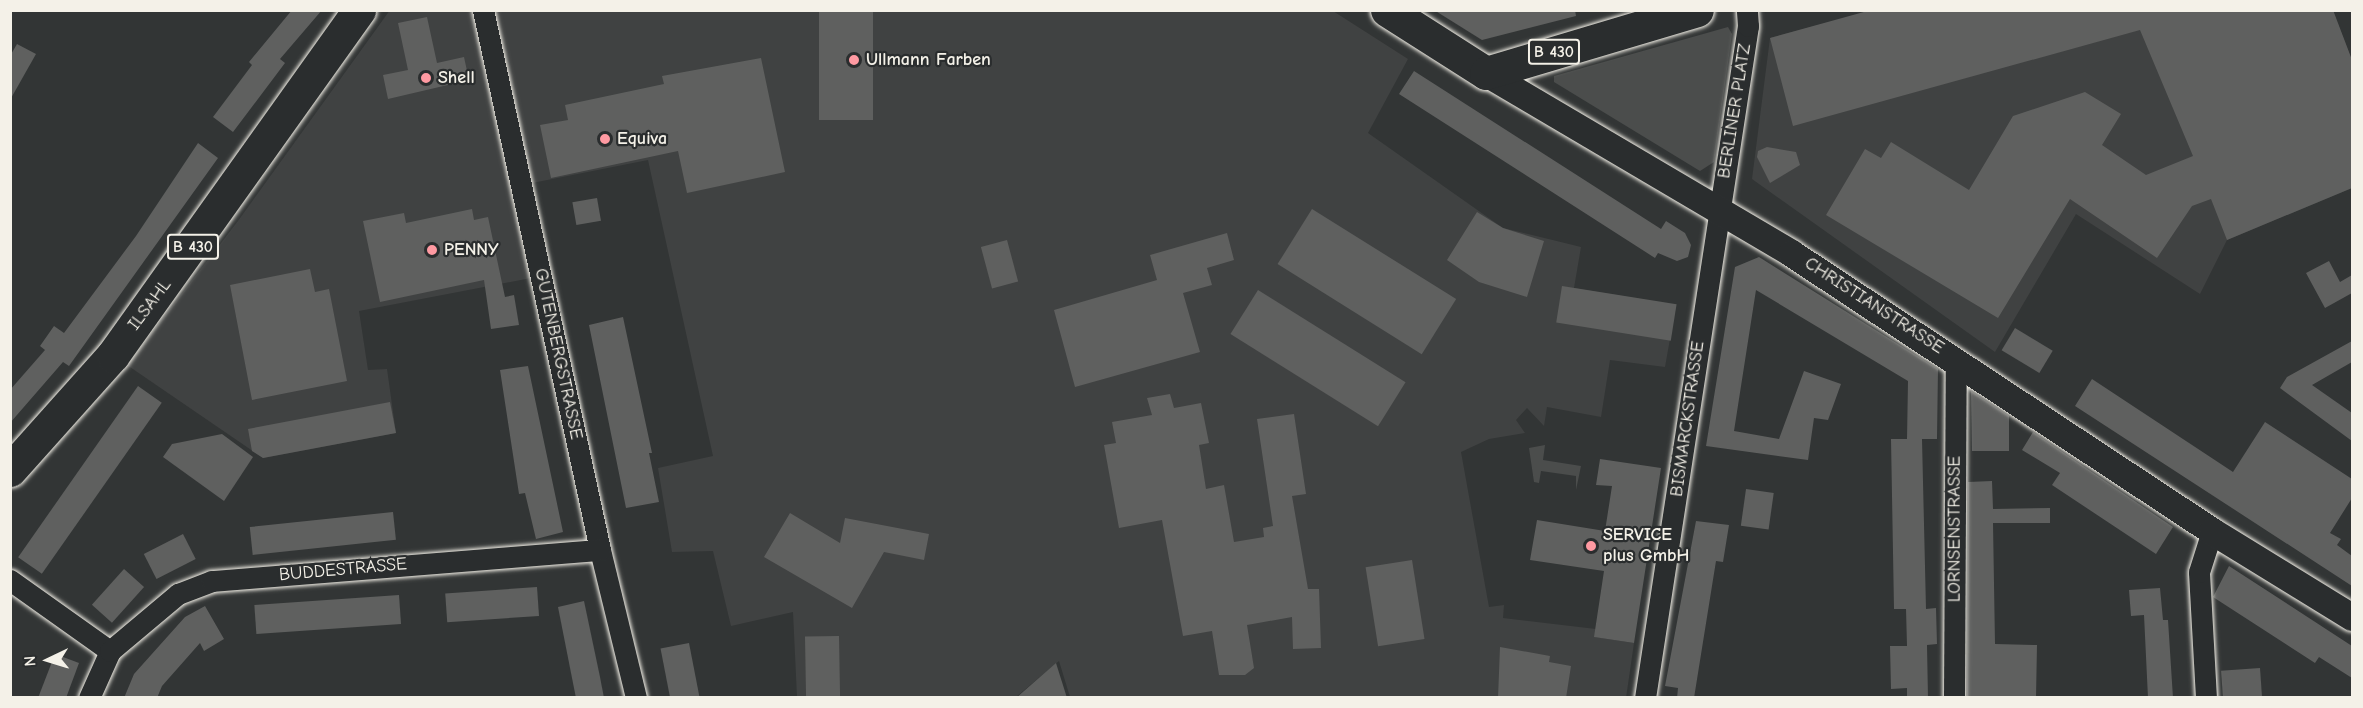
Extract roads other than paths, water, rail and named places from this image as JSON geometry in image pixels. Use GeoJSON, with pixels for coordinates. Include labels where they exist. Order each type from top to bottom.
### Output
{"type":"FeatureCollection","features":[{"type":"Feature","properties":{"kind":"main road","name":"ILSAHL"},"geometry":{"type":"LineString","coordinates":[[10,470],[112,355],[359,10]]}},
{"type":"Feature","properties":{"kind":"main road","name":"CHRISTIANSTRASSE"},"geometry":{"type":"LineString","coordinates":[[1387,10],[1486,73]]}},
{"type":"Feature","properties":{"kind":"main road","name":"B 430"},"geometry":{"type":"LineString","coordinates":[[1486,73],[1697,10]]}},
{"type":"Feature","properties":{"kind":"street","name":"GUTENBERGSTRASSE"},"geometry":{"type":"LineString","coordinates":[[483,10],[600,550],[636,698]]}},
{"type":"Feature","properties":{"kind":"street","name":"BERLINER PLATZ"},"geometry":{"type":"LineString","coordinates":[[1719,212],[1748,26],[1747,10]]}},
{"type":"Feature","properties":{"kind":"street","name":"CHRISTIANSTRASSE"},"geometry":{"type":"LineString","coordinates":[[1486,73],[1791,253],[2212,531],[2352,616]]}},
{"type":"Feature","properties":{"kind":"street","name":"BISMARCKSTRASSE"},"geometry":{"type":"LineString","coordinates":[[1645,698],[1719,212]]}},
{"type":"Feature","properties":{"kind":"street","name":"LORNSENSTRASSE"},"geometry":{"type":"LineString","coordinates":[[1954,698],[1956,360]]}},
{"type":"Feature","properties":{"kind":"street"},"geometry":{"type":"LineString","coordinates":[[2206,698],[2199,572],[2212,531]]}},
{"type":"Feature","properties":{"kind":"street","name":"BUDDESTRASSE"},"geometry":{"type":"LineString","coordinates":[[89,698],[110,651],[178,594],[212,581],[600,550]]}},
{"type":"Feature","properties":{"kind":"street"},"geometry":{"type":"LineString","coordinates":[[10,580],[110,651]]}},
{"type":"Feature","properties":{"kind":"place","name":"Ullmann Farben"},"geometry":{"type":"Point","coordinates":[854,60]}},
{"type":"Feature","properties":{"kind":"place","name":"Shell"},"geometry":{"type":"Point","coordinates":[426,78]}},
{"type":"Feature","properties":{"kind":"place","name":"Equiva"},"geometry":{"type":"Point","coordinates":[605,139]}},
{"type":"Feature","properties":{"kind":"place","name":"PENNY"},"geometry":{"type":"Point","coordinates":[432,250]}},
{"type":"Feature","properties":{"kind":"place","name":"SERVICE plus GmbH"},"geometry":{"type":"Point","coordinates":[1591,546]}}]}
